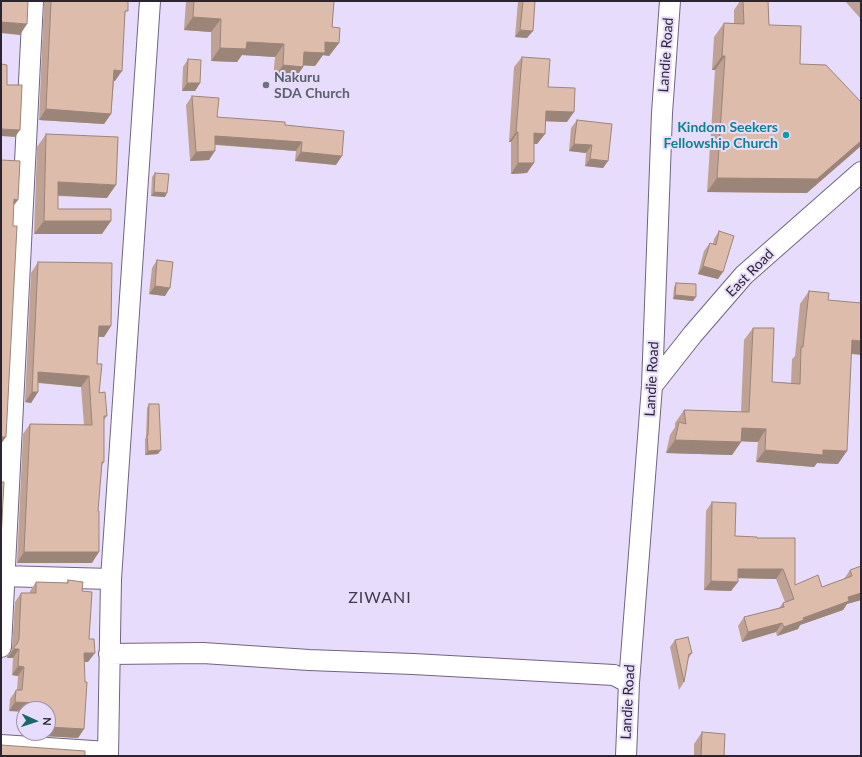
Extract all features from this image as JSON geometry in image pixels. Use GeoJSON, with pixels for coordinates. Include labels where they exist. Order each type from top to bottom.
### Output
{"type":"FeatureCollection","features":[{"type":"Feature","properties":{"kind":"street"},"geometry":{"type":"LineString","coordinates":[[1,647],[3,576],[33,1]]}},
{"type":"Feature","properties":{"kind":"street"},"geometry":{"type":"LineString","coordinates":[[1,745],[108,754],[111,579],[150,1]]}},
{"type":"Feature","properties":{"kind":"street","name":"Landie Road"},"geometry":{"type":"LineString","coordinates":[[626,756],[628,683],[652,386],[662,113],[670,1]]}},
{"type":"Feature","properties":{"kind":"street","name":"East Road"},"geometry":{"type":"LineString","coordinates":[[652,386],[693,334],[744,275],[861,172]]}},
{"type":"Feature","properties":{"kind":"street"},"geometry":{"type":"LineString","coordinates":[[3,576],[111,579]]}},
{"type":"Feature","properties":{"kind":"street"},"geometry":{"type":"LineString","coordinates":[[110,654],[203,653],[309,660],[614,675],[628,683]]}},
{"type":"Feature","properties":{"kind":"building"},"geometry":{"type":"Polygon","coordinates":[[[1,1],[28,1],[27,24],[1,22],[1,1]]]}},
{"type":"Feature","properties":{"kind":"building"},"geometry":{"type":"Polygon","coordinates":[[[51,1],[128,1],[128,11],[125,11],[122,71],[114,70],[111,114],[46,109],[51,1]]]}},
{"type":"Feature","properties":{"kind":"building"},"geometry":{"type":"Polygon","coordinates":[[[194,1],[334,1],[332,27],[340,28],[339,43],[325,42],[325,53],[304,52],[303,67],[283,65],[284,44],[247,42],[246,49],[220,48],[221,19],[193,17],[194,1]]]}},
{"type":"Feature","properties":{"kind":"building"},"geometry":{"type":"Polygon","coordinates":[[[523,1],[535,1],[533,31],[520,30],[523,1]]]}},
{"type":"Feature","properties":{"kind":"building","name":"Kindom Seekers Fellowship Church"},"geometry":{"type":"Polygon","coordinates":[[[743,1],[768,1],[769,25],[801,26],[800,64],[826,65],[861,102],[861,141],[817,179],[717,178],[725,56],[722,56],[724,23],[744,24],[743,1]]]}},
{"type":"Feature","properties":{"kind":"building"},"geometry":{"type":"Polygon","coordinates":[[[522,57],[550,59],[548,87],[575,88],[574,112],[546,111],[545,134],[534,133],[534,163],[518,163],[518,132],[516,132],[522,57]]]}},
{"type":"Feature","properties":{"kind":"building"},"geometry":{"type":"Polygon","coordinates":[[[188,59],[201,60],[200,83],[187,83],[188,59]]]}},
{"type":"Feature","properties":{"kind":"building"},"geometry":{"type":"Polygon","coordinates":[[[1,64],[7,65],[7,85],[22,85],[20,130],[1,129],[1,64]]]}},
{"type":"Feature","properties":{"kind":"building"},"geometry":{"type":"Polygon","coordinates":[[[192,96],[219,98],[217,117],[285,122],[285,125],[344,131],[342,156],[301,152],[302,142],[215,136],[215,151],[196,152],[192,96]]]}},
{"type":"Feature","properties":{"kind":"building"},"geometry":{"type":"Polygon","coordinates":[[[577,120],[612,124],[608,161],[590,159],[592,145],[574,144],[577,120]]]}},
{"type":"Feature","properties":{"kind":"building"},"geometry":{"type":"Polygon","coordinates":[[[46,134],[118,137],[116,185],[58,182],[58,209],[111,209],[111,221],[44,221],[46,134]]]}},
{"type":"Feature","properties":{"kind":"building"},"geometry":{"type":"Polygon","coordinates":[[[1,160],[20,161],[18,200],[14,199],[13,226],[17,226],[6,437],[1,437],[1,160]]]}},
{"type":"Feature","properties":{"kind":"building"},"geometry":{"type":"Polygon","coordinates":[[[155,173],[169,174],[167,193],[154,192],[155,173]]]}},
{"type":"Feature","properties":{"kind":"building"},"geometry":{"type":"Polygon","coordinates":[[[719,231],[734,236],[723,272],[703,266],[710,243],[716,245],[719,231]]]}},
{"type":"Feature","properties":{"kind":"building"},"geometry":{"type":"Polygon","coordinates":[[[157,260],[173,262],[170,288],[155,286],[157,260]]]}},
{"type":"Feature","properties":{"kind":"building"},"geometry":{"type":"Polygon","coordinates":[[[38,262],[112,263],[111,326],[99,326],[97,364],[102,364],[99,393],[105,392],[107,416],[104,416],[104,462],[102,462],[98,511],[99,552],[24,552],[30,424],[92,425],[89,376],[38,372],[38,392],[32,392],[38,262]]]}},
{"type":"Feature","properties":{"kind":"building"},"geometry":{"type":"Polygon","coordinates":[[[676,283],[696,284],[696,297],[675,295],[676,283]]]}},
{"type":"Feature","properties":{"kind":"building"},"geometry":{"type":"Polygon","coordinates":[[[809,291],[829,293],[828,300],[861,303],[861,341],[852,340],[847,451],[823,450],[823,455],[765,450],[766,429],[742,428],[741,442],[675,440],[679,422],[686,424],[684,410],[749,412],[753,328],[774,328],[772,382],[800,384],[801,347],[803,347],[809,291]]]}},
{"type":"Feature","properties":{"kind":"building"},"geometry":{"type":"Polygon","coordinates":[[[149,404],[159,404],[161,450],[148,451],[147,435],[149,404]]]}},
{"type":"Feature","properties":{"kind":"building"},"geometry":{"type":"Polygon","coordinates":[[[1,482],[4,482],[1,539],[1,482]]]}},
{"type":"Feature","properties":{"kind":"building"},"geometry":{"type":"Polygon","coordinates":[[[712,502],[736,503],[735,536],[757,538],[795,538],[795,585],[818,575],[822,587],[852,576],[850,570],[861,566],[861,593],[848,597],[849,601],[803,618],[804,620],[784,627],[782,623],[748,632],[744,617],[784,607],[783,603],[794,599],[783,569],[738,569],[738,582],[711,581],[712,502]]]}},
{"type":"Feature","properties":{"kind":"building"},"geometry":{"type":"Polygon","coordinates":[[[68,580],[83,582],[82,591],[92,592],[89,639],[94,639],[95,653],[84,653],[85,682],[87,682],[84,729],[56,727],[56,701],[15,702],[16,690],[22,690],[24,667],[18,666],[19,649],[14,649],[19,639],[21,593],[36,593],[36,582],[68,583],[68,580]]]}},
{"type":"Feature","properties":{"kind":"building"},"geometry":{"type":"Polygon","coordinates":[[[688,637],[692,653],[689,654],[684,682],[675,640],[688,637]]]}},
{"type":"Feature","properties":{"kind":"building"},"geometry":{"type":"Polygon","coordinates":[[[702,732],[725,734],[724,756],[701,756],[702,732]]]}},
{"type":"Feature","properties":{"kind":"building"},"geometry":{"type":"Polygon","coordinates":[[[1,745],[85,751],[85,756],[1,756],[1,745]]]}},
{"type":"Feature","properties":{"kind":"place","name":"Nakuru SDA Church"},"geometry":{"type":"Point","coordinates":[266,85]}},
{"type":"Feature","properties":{"kind":"place","name":"Kindom Seekers Fellowship Church"},"geometry":{"type":"Point","coordinates":[786,135]}},
{"type":"Feature","properties":{"kind":"district","name":"ZIWANI"},"geometry":{"type":"Point","coordinates":[380,598]}}]}
